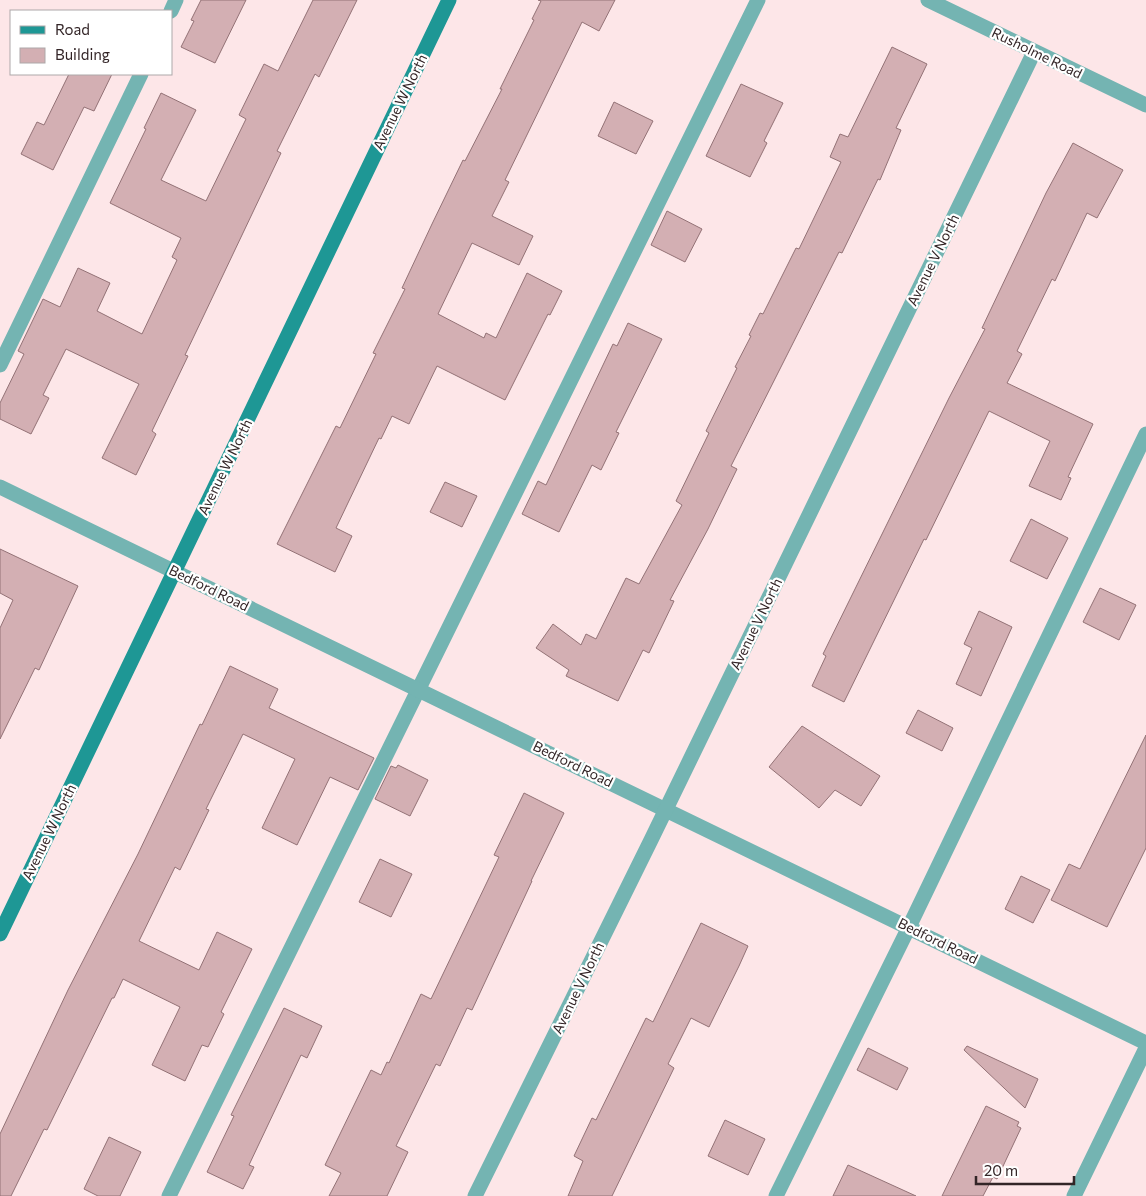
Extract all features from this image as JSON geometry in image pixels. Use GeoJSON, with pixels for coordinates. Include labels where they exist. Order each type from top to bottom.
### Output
{"type":"FeatureCollection","features":[{"type":"Feature","properties":{"kind":"street","name":"Avenue W North"},"geometry":{"type":"LineString","coordinates":[[0,934],[449,0]]}},
{"type":"Feature","properties":{"kind":"street"},"geometry":{"type":"LineString","coordinates":[[169,1196],[758,0]]}},
{"type":"Feature","properties":{"kind":"street","name":"Rusholme Road"},"geometry":{"type":"LineString","coordinates":[[928,0],[1146,105]]}},
{"type":"Feature","properties":{"kind":"street","name":"Avenue V North"},"geometry":{"type":"LineString","coordinates":[[475,1196],[666,809],[1034,52]]}},
{"type":"Feature","properties":{"kind":"street"},"geometry":{"type":"LineString","coordinates":[[0,365],[141,75]]}},
{"type":"Feature","properties":{"kind":"street"},"geometry":{"type":"LineString","coordinates":[[776,1196],[909,927],[1146,434]]}},
{"type":"Feature","properties":{"kind":"street","name":"Bedford Road"},"geometry":{"type":"LineString","coordinates":[[0,488],[1146,1042]]}},
{"type":"Feature","properties":{"kind":"street"},"geometry":{"type":"LineString","coordinates":[[1074,1196],[1146,1048]]}},
{"type":"Feature","properties":{"kind":"building"},"geometry":{"type":"Polygon","coordinates":[[[201,0],[246,0],[215,63],[181,47],[194,21],[191,20],[201,0]]]}},
{"type":"Feature","properties":{"kind":"building"},"geometry":{"type":"Polygon","coordinates":[[[313,0],[357,0],[319,77],[315,74],[277,151],[281,153],[185,355],[188,356],[152,431],[156,434],[136,475],[102,458],[139,384],[66,349],[43,395],[49,398],[31,434],[0,419],[0,403],[24,354],[18,351],[43,299],[60,307],[78,268],[110,283],[97,311],[142,334],[177,260],[172,257],[181,238],[110,203],[146,129],[144,128],[161,93],[196,110],[161,180],[206,201],[246,119],[239,115],[264,64],[278,71],[313,0]]]}},
{"type":"Feature","properties":{"kind":"building"},"geometry":{"type":"Polygon","coordinates":[[[538,0],[615,0],[599,31],[582,22],[505,180],[509,182],[492,216],[533,236],[519,265],[472,243],[438,314],[484,338],[486,333],[496,338],[527,273],[562,291],[550,315],[548,314],[505,400],[437,366],[409,424],[392,416],[381,439],[379,438],[336,528],[352,536],[335,572],[277,544],[336,426],[340,428],[376,354],[373,353],[405,289],[402,288],[432,224],[463,160],[465,161],[502,89],[500,89],[534,20],[532,19],[541,1],[538,0]]]}},
{"type":"Feature","properties":{"kind":"building"},"geometry":{"type":"Polygon","coordinates":[[[892,47],[927,64],[896,128],[901,130],[880,180],[878,179],[842,253],[839,252],[731,466],[737,469],[708,529],[670,600],[674,601],[649,653],[643,650],[618,701],[566,676],[569,670],[536,648],[553,624],[581,645],[586,634],[596,639],[626,578],[639,584],[682,505],[676,501],[709,433],[706,431],[737,368],[735,367],[751,336],[749,335],[760,313],[763,314],[796,248],[799,249],[841,162],[830,157],[840,134],[848,137],[892,47]]]}},
{"type":"Feature","properties":{"kind":"building"},"geometry":{"type":"Polygon","coordinates":[[[69,75],[112,75],[94,111],[84,107],[53,170],[21,154],[37,122],[44,125],[69,75]]]}},
{"type":"Feature","properties":{"kind":"building"},"geometry":{"type":"Polygon","coordinates":[[[741,84],[783,103],[764,141],[767,143],[750,177],[706,156],[741,84]]]}},
{"type":"Feature","properties":{"kind":"building"},"geometry":{"type":"Polygon","coordinates":[[[614,102],[653,121],[636,154],[598,136],[614,102]]]}},
{"type":"Feature","properties":{"kind":"building"},"geometry":{"type":"Polygon","coordinates":[[[1073,143],[1123,170],[1097,218],[1087,213],[1055,281],[1052,279],[1017,351],[1022,354],[1007,383],[1093,424],[1068,477],[1071,478],[1061,500],[1029,486],[1050,441],[989,411],[844,702],[812,686],[826,656],[823,654],[985,329],[982,328],[1046,193],[1073,143]]]}},
{"type":"Feature","properties":{"kind":"building"},"geometry":{"type":"Polygon","coordinates":[[[667,211],[702,229],[685,262],[651,245],[667,211]]]}},
{"type":"Feature","properties":{"kind":"building"},"geometry":{"type":"Polygon","coordinates":[[[628,323],[662,339],[616,432],[619,433],[601,470],[592,465],[559,532],[522,514],[538,481],[546,485],[613,344],[617,346],[628,323]]]}},
{"type":"Feature","properties":{"kind":"building"},"geometry":{"type":"Polygon","coordinates":[[[445,482],[477,496],[462,527],[430,512],[445,482]]]}},
{"type":"Feature","properties":{"kind":"building"},"geometry":{"type":"Polygon","coordinates":[[[1031,519],[1068,538],[1047,579],[1010,561],[1031,519]]]}},
{"type":"Feature","properties":{"kind":"building"},"geometry":{"type":"Polygon","coordinates":[[[0,549],[78,586],[39,670],[35,668],[0,739],[0,628],[13,600],[0,593],[0,549]]]}},
{"type":"Feature","properties":{"kind":"building"},"geometry":{"type":"Polygon","coordinates":[[[1100,588],[1136,605],[1119,640],[1083,622],[1100,588]]]}},
{"type":"Feature","properties":{"kind":"building"},"geometry":{"type":"Polygon","coordinates":[[[979,611],[1012,627],[981,696],[956,684],[972,648],[964,644],[979,611]]]}},
{"type":"Feature","properties":{"kind":"building"},"geometry":{"type":"Polygon","coordinates":[[[230,666],[278,689],[269,708],[374,758],[358,790],[330,777],[297,845],[262,828],[295,759],[243,734],[206,809],[209,810],[180,870],[175,867],[139,941],[199,970],[217,932],[252,949],[221,1012],[224,1014],[208,1047],[202,1045],[185,1081],[152,1065],[180,1007],[123,979],[47,1130],[44,1129],[11,1196],[0,1196],[0,1134],[68,990],[138,854],[230,666]]]}},
{"type":"Feature","properties":{"kind":"building"},"geometry":{"type":"Polygon","coordinates":[[[918,710],[953,728],[942,751],[906,733],[918,710]]]}},
{"type":"Feature","properties":{"kind":"building"},"geometry":{"type":"Polygon","coordinates":[[[802,726],[880,776],[861,806],[835,790],[819,808],[769,767],[802,726]]]}},
{"type":"Feature","properties":{"kind":"building"},"geometry":{"type":"Polygon","coordinates":[[[1146,735],[1146,848],[1107,927],[1051,900],[1069,864],[1080,869],[1146,735]]]}},
{"type":"Feature","properties":{"kind":"building"},"geometry":{"type":"Polygon","coordinates":[[[398,765],[428,780],[410,816],[375,799],[391,766],[396,768],[398,765]]]}},
{"type":"Feature","properties":{"kind":"building"},"geometry":{"type":"Polygon","coordinates":[[[524,793],[564,813],[472,1010],[467,1008],[440,1066],[436,1064],[396,1146],[408,1152],[387,1196],[329,1196],[341,1173],[325,1165],[371,1070],[381,1075],[387,1062],[389,1063],[421,994],[431,999],[499,857],[494,855],[524,793]]]}},
{"type":"Feature","properties":{"kind":"building"},"geometry":{"type":"Polygon","coordinates":[[[380,859],[412,874],[391,917],[359,902],[380,859]]]}},
{"type":"Feature","properties":{"kind":"building"},"geometry":{"type":"Polygon","coordinates":[[[1021,876],[1050,890],[1033,923],[1005,909],[1021,876]]]}},
{"type":"Feature","properties":{"kind":"building"},"geometry":{"type":"Polygon","coordinates":[[[701,923],[748,946],[739,966],[709,1027],[691,1018],[668,1064],[674,1068],[612,1196],[568,1196],[583,1161],[574,1156],[592,1118],[596,1120],[646,1018],[653,1022],[701,923]]]}},
{"type":"Feature","properties":{"kind":"building"},"geometry":{"type":"Polygon","coordinates":[[[284,1008],[322,1026],[307,1058],[301,1055],[249,1165],[254,1167],[243,1189],[207,1172],[234,1116],[231,1115],[284,1008]]]}},
{"type":"Feature","properties":{"kind":"building"},"geometry":{"type":"Polygon","coordinates":[[[967,1046],[1038,1079],[1025,1108],[964,1050],[967,1046]]]}},
{"type":"Feature","properties":{"kind":"building"},"geometry":{"type":"Polygon","coordinates":[[[868,1048],[908,1068],[897,1090],[857,1070],[868,1048]]]}},
{"type":"Feature","properties":{"kind":"building"},"geometry":{"type":"Polygon","coordinates":[[[986,1106],[1019,1122],[1017,1126],[1021,1128],[997,1179],[993,1177],[983,1196],[942,1196],[986,1106]]]}},
{"type":"Feature","properties":{"kind":"building"},"geometry":{"type":"Polygon","coordinates":[[[725,1120],[765,1139],[748,1175],[708,1156],[725,1120]]]}},
{"type":"Feature","properties":{"kind":"building"},"geometry":{"type":"Polygon","coordinates":[[[109,1137],[141,1152],[120,1196],[98,1196],[84,1189],[109,1137]]]}},
{"type":"Feature","properties":{"kind":"building"},"geometry":{"type":"Polygon","coordinates":[[[848,1165],[916,1196],[833,1196],[848,1165]]]}}]}
